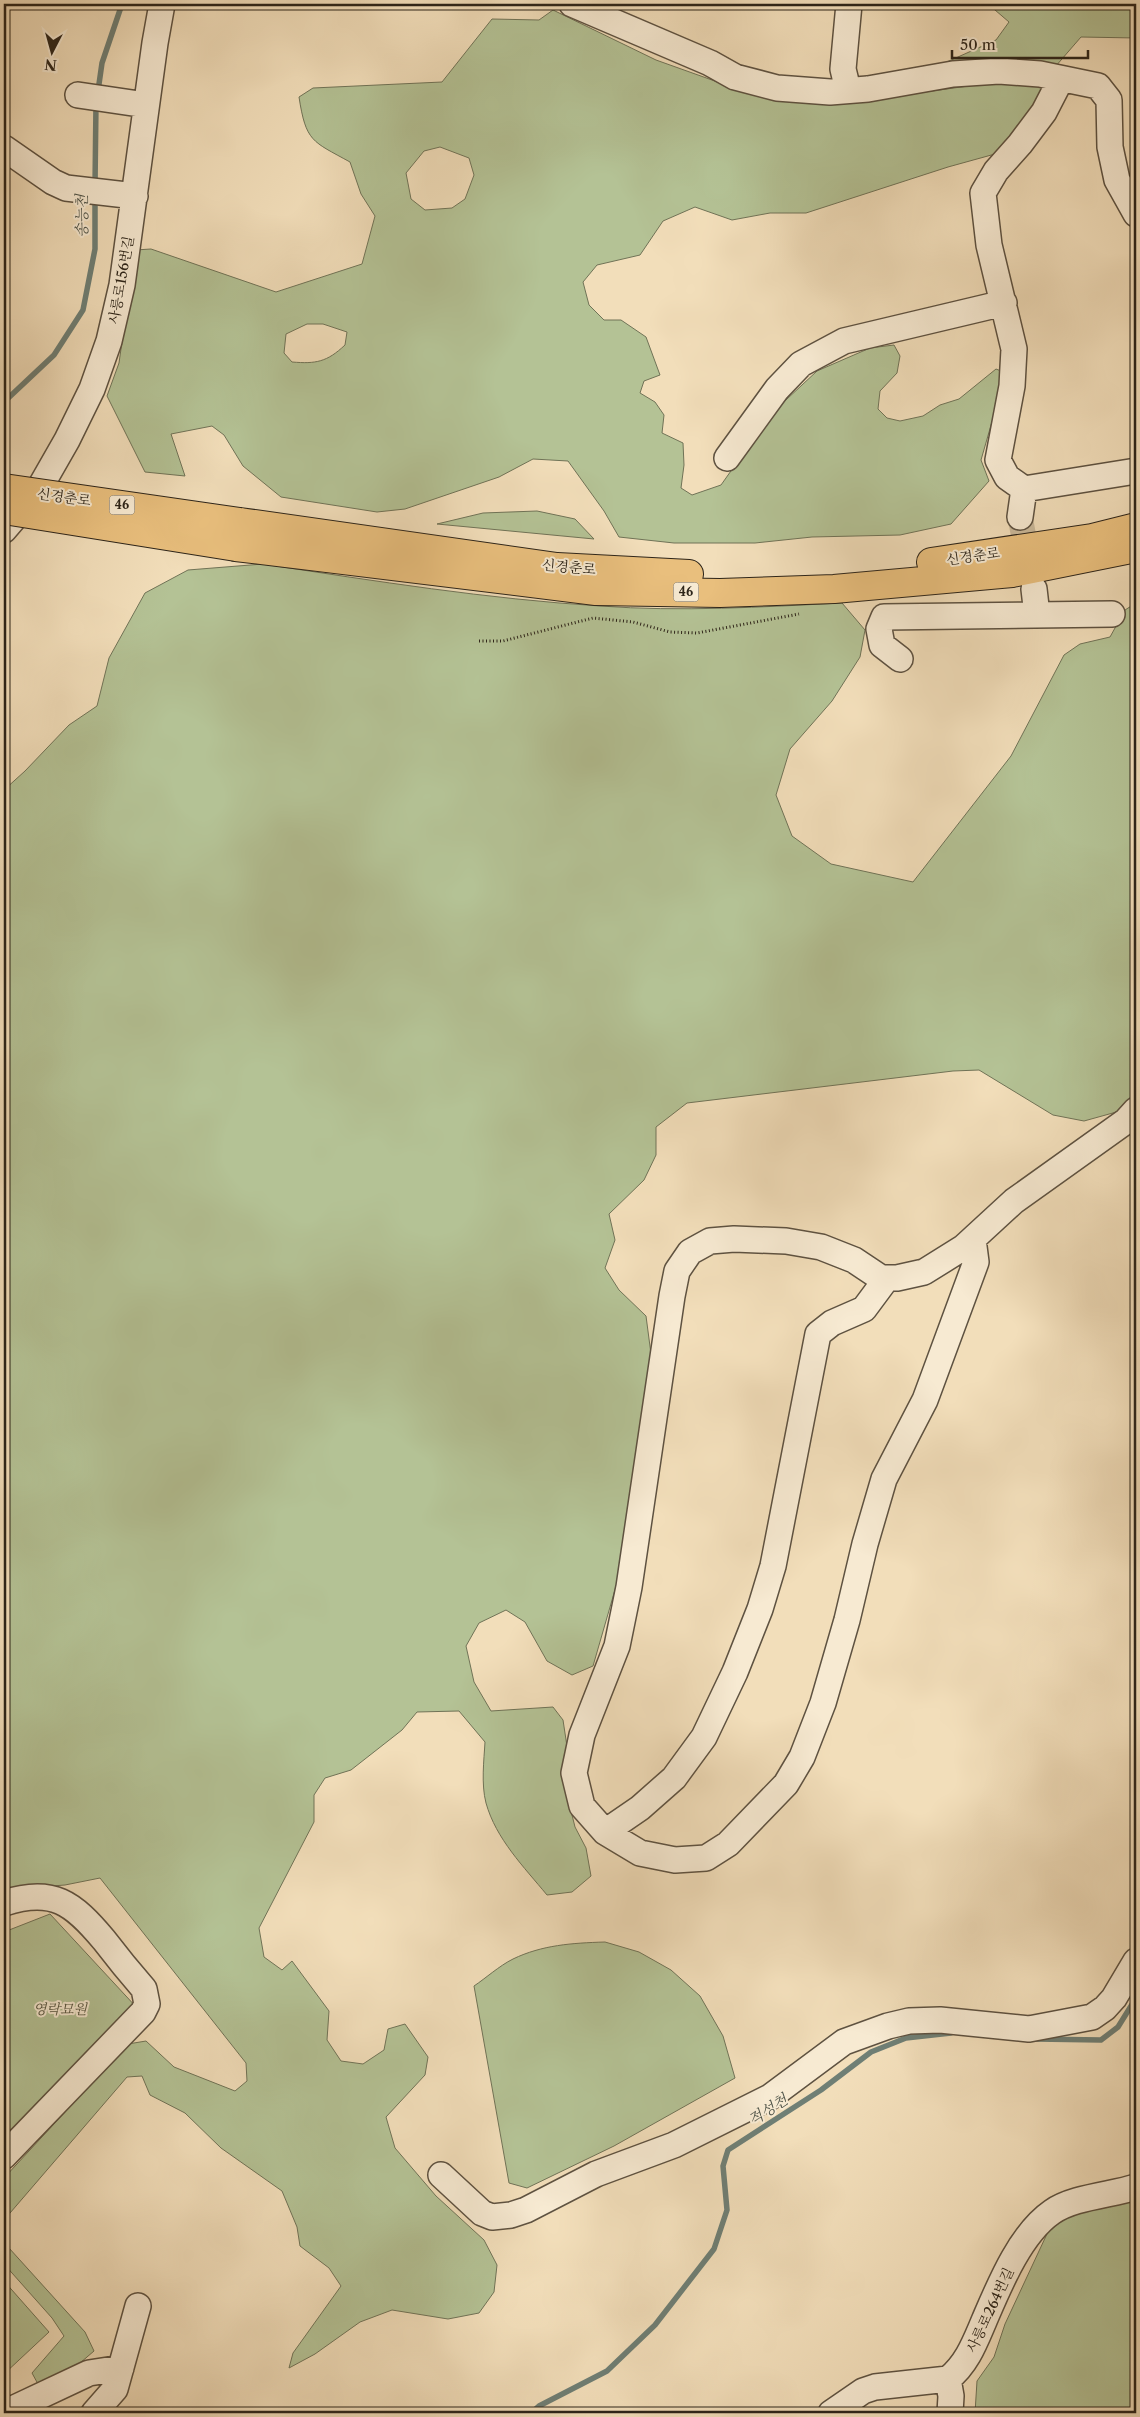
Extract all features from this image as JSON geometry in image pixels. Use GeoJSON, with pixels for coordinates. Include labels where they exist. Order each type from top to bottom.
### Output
{"type":"FeatureCollection","features":[{"type":"Feature","properties":{"kind":"highway","name":"신경춘로"},"geometry":{"type":"LineString","coordinates":[[4,488],[238,534],[596,591],[720,592],[834,589],[1012,573],[1136,548]]}},
{"type":"Feature","properties":{"kind":"highway","name":"신경춘로"},"geometry":{"type":"LineString","coordinates":[[4,510],[557,567],[696,575],[838,572],[955,560],[1092,538],[1136,526]]}},
{"type":"Feature","properties":{"kind":"street","name":"사릉로156번길"},"geometry":{"type":"LineString","coordinates":[[4,530],[39,489],[80,415],[97,375],[117,313],[162,4]]}},
{"type":"Feature","properties":{"kind":"street"},"geometry":{"type":"LineString","coordinates":[[572,4],[710,63],[735,77],[777,88],[830,92],[868,89],[953,74],[999,71],[1040,74],[1098,86],[1109,100],[1110,147],[1117,180],[1136,214]]}},
{"type":"Feature","properties":{"kind":"street"},"geometry":{"type":"LineString","coordinates":[[848,4],[844,69],[848,90]]}},
{"type":"Feature","properties":{"kind":"street"},"geometry":{"type":"LineString","coordinates":[[1061,79],[1044,112],[1020,144],[996,170],[983,193],[986,230],[1014,349],[1012,386],[998,460],[1007,477],[1024,489],[1136,471]]}},
{"type":"Feature","properties":{"kind":"street"},"geometry":{"type":"LineString","coordinates":[[81,96],[146,105]]}},
{"type":"Feature","properties":{"kind":"street"},"geometry":{"type":"LineString","coordinates":[[4,148],[53,182],[82,190],[135,196]]}},
{"type":"Feature","properties":{"kind":"street"},"geometry":{"type":"LineString","coordinates":[[727,458],[777,389],[801,364],[844,341],[1004,303]]}},
{"type":"Feature","properties":{"kind":"street"},"geometry":{"type":"LineString","coordinates":[[1020,517],[1024,489]]}},
{"type":"Feature","properties":{"kind":"street"},"geometry":{"type":"LineString","coordinates":[[1034,589],[1036,615]]}},
{"type":"Feature","properties":{"kind":"street"},"geometry":{"type":"LineString","coordinates":[[900,659],[882,645],[879,629],[884,617],[1112,614]]}},
{"type":"Feature","properties":{"kind":"street"},"geometry":{"type":"LineString","coordinates":[[973,1239],[976,1262],[925,1400],[884,1479],[823,1703],[802,1757],[786,1784],[728,1844],[706,1858],[675,1860],[640,1853],[605,1832],[582,1806],[574,1773],[582,1735],[617,1646],[630,1587],[677,1271],[690,1252],[710,1242],[734,1239],[786,1241],[821,1247],[854,1260],[881,1278],[924,1272],[973,1239],[1014,1201],[1126,1121],[1136,1110]]}},
{"type":"Feature","properties":{"kind":"street"},"geometry":{"type":"LineString","coordinates":[[605,1832],[640,1808],[674,1778],[704,1737],[735,1672],[760,1609],[773,1566],[818,1334],[832,1323],[864,1309],[887,1278]]}},
{"type":"Feature","properties":{"kind":"street"},"geometry":{"type":"LineString","coordinates":[[4,1903],[36,1896],[54,1899],[82,1914],[144,1989],[147,2004],[143,2012],[4,2156]]}},
{"type":"Feature","properties":{"kind":"street"},"geometry":{"type":"LineString","coordinates":[[441,2175],[482,2213],[492,2217],[511,2215],[526,2210],[596,2174],[674,2145],[770,2097],[844,2042],[909,2021],[940,2020],[1029,2029],[1092,2017],[1105,2008],[1136,1961]]}},
{"type":"Feature","properties":{"kind":"street","name":"사릉로264번길"},"geometry":{"type":"LineString","coordinates":[[948,2379],[956,2373],[968,2357],[995,2296],[1020,2248],[1041,2221],[1063,2206],[1136,2187]]}},
{"type":"Feature","properties":{"kind":"street"},"geometry":{"type":"LineString","coordinates":[[94,2413],[116,2389],[138,2306]]}},
{"type":"Feature","properties":{"kind":"street"},"geometry":{"type":"LineString","coordinates":[[4,2413],[89,2374],[121,2368]]}},
{"type":"Feature","properties":{"kind":"street"},"geometry":{"type":"LineString","coordinates":[[831,2413],[863,2391],[875,2387],[948,2379],[951,2396],[950,2413]]}},
{"type":"Feature","properties":{"kind":"path"},"geometry":{"type":"LineString","coordinates":[[478,641],[503,641],[593,618],[633,622],[670,632],[697,633],[801,614]]}},
{"type":"Feature","properties":{"kind":"green space"},"geometry":{"type":"Polygon","coordinates":[[[988,4],[1136,4],[1136,38],[1081,37],[1055,67],[940,65],[996,40],[1009,22],[988,4]]]}},
{"type":"Feature","properties":{"kind":"green space"},"geometry":{"type":"Polygon","coordinates":[[[553,10],[656,60],[740,90],[881,98],[990,83],[1038,83],[1045,96],[995,154],[948,167],[806,213],[770,213],[732,220],[695,207],[663,221],[640,255],[597,265],[583,282],[589,305],[604,320],[621,320],[646,337],[660,375],[644,381],[640,393],[655,402],[664,415],[662,433],[683,443],[684,465],[681,488],[692,495],[721,485],[772,413],[817,371],[870,348],[894,345],[900,356],[897,373],[880,391],[878,409],[887,418],[900,421],[923,416],[940,405],[959,399],[996,369],[1006,373],[981,460],[989,481],[951,524],[900,535],[812,537],[755,543],[674,543],[619,537],[604,511],[568,461],[533,459],[499,477],[405,509],[377,512],[281,497],[243,466],[224,435],[212,426],[171,434],[185,476],[145,472],[107,396],[119,363],[135,250],[151,249],[276,292],[362,264],[375,216],[361,194],[350,162],[319,144],[308,132],[299,97],[313,88],[442,82],[492,19],[539,20],[553,10]],[[440,147],[424,151],[406,173],[411,199],[425,210],[452,208],[465,199],[474,175],[469,158],[440,147]],[[307,324],[286,334],[284,353],[292,362],[308,363],[321,361],[345,345],[347,332],[323,324],[307,324]]]}},
{"type":"Feature","properties":{"kind":"green space"},"geometry":{"type":"Polygon","coordinates":[[[537,511],[575,519],[594,539],[437,524],[483,513],[537,511]]]}},
{"type":"Feature","properties":{"kind":"green space"},"geometry":{"type":"Polygon","coordinates":[[[263,564],[474,594],[600,606],[691,609],[842,603],[865,630],[860,657],[832,701],[790,749],[776,795],[792,836],[831,864],[913,882],[1011,756],[1064,655],[1080,644],[1110,637],[1125,610],[1136,603],[1136,1095],[1120,1111],[1084,1121],[1053,1115],[979,1070],[953,1071],[687,1103],[656,1127],[656,1155],[644,1180],[609,1214],[615,1240],[605,1268],[619,1290],[646,1316],[651,1354],[623,1562],[593,1666],[572,1675],[547,1661],[525,1622],[506,1610],[479,1623],[466,1646],[474,1682],[491,1711],[553,1707],[563,1720],[568,1753],[564,1783],[575,1827],[586,1848],[591,1876],[572,1892],[547,1895],[520,1863],[497,1829],[486,1803],[483,1780],[485,1742],[459,1711],[417,1712],[402,1730],[351,1770],[325,1778],[314,1795],[314,1822],[259,1928],[264,1957],[282,1970],[292,1961],[329,2011],[327,2040],[341,2061],[363,2064],[384,2050],[388,2029],[405,2024],[428,2057],[425,2075],[386,2117],[395,2148],[436,2196],[484,2240],[497,2265],[494,2292],[479,2313],[448,2319],[392,2310],[360,2322],[315,2354],[289,2368],[293,2353],[341,2286],[329,2268],[300,2246],[297,2227],[282,2191],[221,2148],[185,2113],[150,2095],[142,2076],[127,2077],[4,2220],[4,2178],[128,2044],[146,2041],[174,2067],[235,2091],[247,2081],[246,2063],[100,1878],[65,1885],[12,1889],[4,1893],[4,790],[69,725],[97,706],[109,658],[145,593],[188,570],[263,564]]]}},
{"type":"Feature","properties":{"kind":"green space","name":"영락묘원"},"geometry":{"type":"Polygon","coordinates":[[[50,1914],[138,2009],[4,2148],[4,1932],[50,1914]]]}},
{"type":"Feature","properties":{"kind":"green space"},"geometry":{"type":"Polygon","coordinates":[[[605,1942],[639,1952],[671,1970],[700,1996],[723,2036],[735,2078],[614,2146],[527,2188],[509,2183],[474,1986],[508,1962],[524,1954],[569,1944],[605,1942]]]}},
{"type":"Feature","properties":{"kind":"green space"},"geometry":{"type":"Polygon","coordinates":[[[1136,2195],[1136,2413],[975,2413],[977,2381],[994,2357],[1005,2324],[1053,2221],[1136,2195]]]}},
{"type":"Feature","properties":{"kind":"green space"},"geometry":{"type":"Polygon","coordinates":[[[4,2237],[9,2248],[85,2332],[94,2351],[80,2363],[38,2384],[32,2373],[64,2336],[52,2318],[4,2264],[4,2237]]]}},
{"type":"Feature","properties":{"kind":"green space"},"geometry":{"type":"Polygon","coordinates":[[[4,2281],[49,2332],[4,2374],[4,2281]]]}},
{"type":"Feature","properties":{"kind":"waterway","name":"송능천"},"geometry":{"type":"LineString","coordinates":[[98,91],[102,63],[122,4]]}},
{"type":"Feature","properties":{"kind":"waterway","name":"송능천"},"geometry":{"type":"LineString","coordinates":[[95,186],[96,103]]}},
{"type":"Feature","properties":{"kind":"waterway","name":"송능천"},"geometry":{"type":"LineString","coordinates":[[4,402],[54,355],[83,310],[95,249],[95,198]]}},
{"type":"Feature","properties":{"kind":"waterway","name":"적성천"},"geometry":{"type":"LineString","coordinates":[[1035,2039],[1101,2040],[1118,2027],[1136,1998]]}},
{"type":"Feature","properties":{"kind":"waterway","name":"적성천"},"geometry":{"type":"LineString","coordinates":[[531,2413],[539,2406],[607,2371],[655,2325],[714,2249],[727,2210],[723,2166],[728,2150],[821,2090],[871,2052],[906,2038],[951,2033]]}},
{"type":"Feature","properties":{"kind":"tunnel"},"geometry":{"type":"LineString","coordinates":[[1020,517],[1030,568]]}}]}
